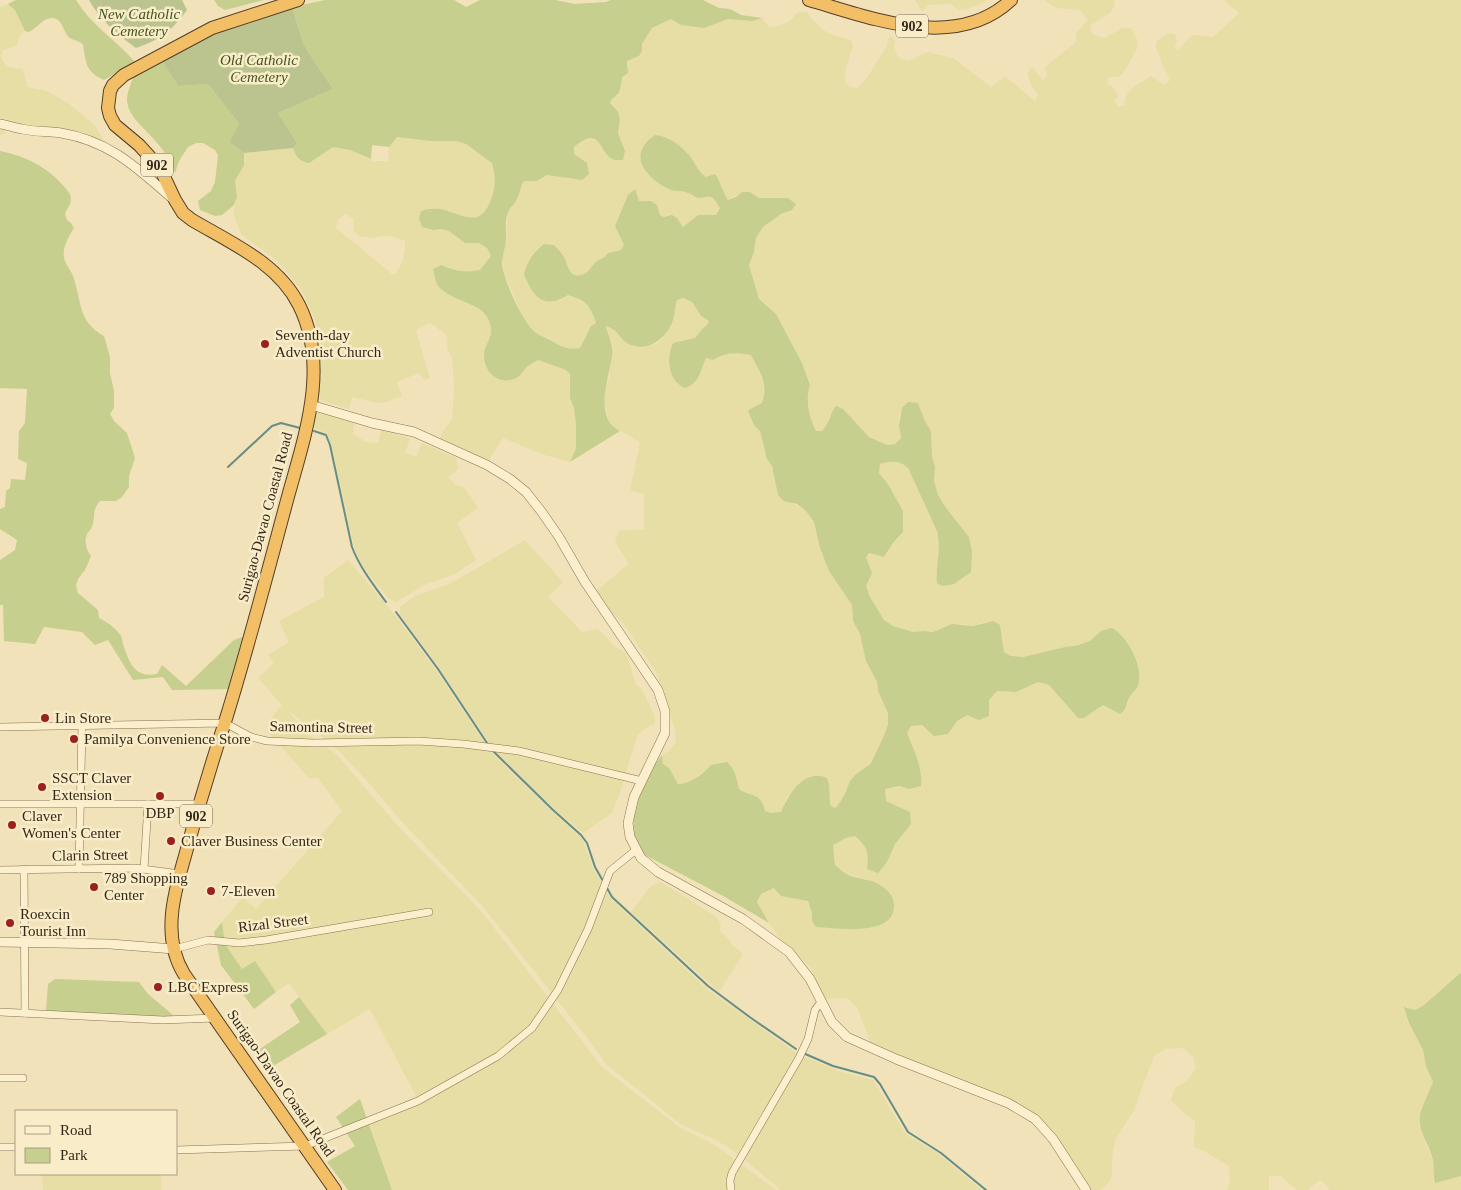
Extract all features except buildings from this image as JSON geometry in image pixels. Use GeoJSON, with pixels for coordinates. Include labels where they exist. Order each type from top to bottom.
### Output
{"type":"FeatureCollection","features":[{"type":"Feature","properties":{"kind":"highway","name":"Surigao-Davao Coastal Road"},"geometry":{"type":"LineString","coordinates":[[298,0],[212,28],[124,75],[113,85],[108,100],[110,116],[115,125],[139,145],[160,168],[183,213],[259,259],[291,292],[307,325],[311,343],[314,376],[311,405],[256,615],[180,874],[172,914],[172,935],[176,958],[184,974],[336,1190]]}},
{"type":"Feature","properties":{"kind":"highway","name":"902"},"geometry":{"type":"LineString","coordinates":[[809,0],[903,25],[937,28],[963,26],[988,17],[1011,0]]}},
{"type":"Feature","properties":{"kind":"street"},"geometry":{"type":"LineString","coordinates":[[0,124],[23,130],[61,133],[92,141],[111,149],[126,159],[175,200]]}},
{"type":"Feature","properties":{"kind":"street"},"geometry":{"type":"LineString","coordinates":[[311,405],[424,436],[487,465],[510,479],[526,492],[559,537],[586,582],[658,690],[662,701],[665,711],[665,734],[634,797],[628,823],[630,837],[636,850],[648,865],[743,919],[789,952],[810,979],[832,1022],[847,1037],[896,1059],[1008,1103],[1035,1119],[1053,1139],[1086,1190]]}},
{"type":"Feature","properties":{"kind":"street","name":"Samontina Street"},"geometry":{"type":"LineString","coordinates":[[0,727],[225,723],[251,737],[267,741],[313,743],[418,741],[464,744],[519,751],[642,781]]}},
{"type":"Feature","properties":{"kind":"street"},"geometry":{"type":"LineString","coordinates":[[79,869],[82,726]]}},
{"type":"Feature","properties":{"kind":"street"},"geometry":{"type":"LineString","coordinates":[[0,804],[200,804]]}},
{"type":"Feature","properties":{"kind":"street"},"geometry":{"type":"LineString","coordinates":[[144,869],[148,804]]}},
{"type":"Feature","properties":{"kind":"street"},"geometry":{"type":"LineString","coordinates":[[178,1150],[305,1146],[418,1101],[498,1056],[532,1028],[558,990],[588,929],[610,871],[636,850]]}},
{"type":"Feature","properties":{"kind":"street"},"geometry":{"type":"LineString","coordinates":[[24,869],[25,1013]]}},
{"type":"Feature","properties":{"kind":"street","name":"Clarin Street"},"geometry":{"type":"LineString","coordinates":[[0,870],[144,869],[180,874]]}},
{"type":"Feature","properties":{"kind":"street","name":"Rizal Street"},"geometry":{"type":"LineString","coordinates":[[0,942],[119,945],[174,949],[208,940],[239,943],[266,940],[429,912]]}},
{"type":"Feature","properties":{"kind":"street"},"geometry":{"type":"LineString","coordinates":[[731,1190],[730,1181],[732,1173],[799,1058],[808,1038],[815,1010],[821,1002]]}},
{"type":"Feature","properties":{"kind":"street"},"geometry":{"type":"LineString","coordinates":[[0,1012],[163,1020],[215,1018]]}},
{"type":"Feature","properties":{"kind":"street"},"geometry":{"type":"LineString","coordinates":[[0,1078],[23,1078]]}},
{"type":"Feature","properties":{"kind":"street"},"geometry":{"type":"LineString","coordinates":[[0,1147],[15,1147]]}},
{"type":"Feature","properties":{"kind":"shaded area"},"geometry":{"type":"Polygon","coordinates":[[[915,0],[988,0],[968,9],[959,10],[951,4],[929,5],[922,11],[915,0]]]}},
{"type":"Feature","properties":{"kind":"shaded area"},"geometry":{"type":"Polygon","coordinates":[[[1044,0],[1114,0],[1115,5],[1110,13],[1091,25],[1090,30],[1094,35],[1105,38],[1122,28],[1131,28],[1137,39],[1137,49],[1124,72],[1119,77],[1109,77],[1107,83],[1112,86],[1118,96],[1114,102],[1119,107],[1124,105],[1126,96],[1133,87],[1151,76],[1165,85],[1170,80],[1156,47],[1157,41],[1169,33],[1175,34],[1177,42],[1174,47],[1178,50],[1192,35],[1213,37],[1239,13],[1224,0],[1461,0],[1461,974],[1458,974],[1424,1005],[1415,1010],[1405,1007],[1409,1023],[1423,1050],[1426,1066],[1433,1082],[1420,1112],[1420,1125],[1433,1159],[1435,1183],[1461,1176],[1461,1190],[1329,1190],[1320,1180],[1307,1190],[1297,1190],[1280,1176],[1269,1176],[1269,1190],[1227,1190],[1230,1180],[1229,1166],[1194,1147],[1195,1121],[1171,1100],[1175,1088],[1188,1080],[1196,1068],[1193,1057],[1183,1048],[1166,1049],[1154,1056],[1133,1112],[1115,1140],[1112,1176],[1107,1185],[1100,1190],[1086,1190],[1035,1119],[873,1049],[857,1007],[847,998],[826,999],[821,997],[815,985],[811,968],[781,940],[769,923],[757,902],[761,894],[774,888],[808,901],[812,913],[812,921],[840,928],[890,893],[881,885],[845,873],[835,865],[833,845],[846,838],[855,836],[864,844],[869,854],[887,862],[895,843],[911,824],[910,812],[886,801],[885,789],[899,786],[909,789],[922,775],[918,760],[906,733],[911,726],[922,725],[948,734],[957,721],[989,700],[997,691],[1016,692],[1038,682],[1049,685],[1078,718],[1084,718],[1103,705],[1120,714],[1126,709],[1129,697],[1138,687],[1101,631],[1090,641],[1079,645],[1023,657],[1011,656],[1004,652],[1000,626],[984,622],[973,626],[962,624],[944,627],[933,632],[913,632],[893,626],[884,620],[870,597],[866,586],[866,557],[869,553],[884,557],[893,543],[899,538],[903,511],[888,484],[879,473],[880,464],[893,461],[903,464],[908,468],[940,540],[936,576],[972,551],[969,537],[938,495],[934,481],[935,467],[932,457],[931,431],[918,403],[899,415],[901,438],[895,444],[887,445],[869,437],[859,427],[830,415],[828,425],[822,431],[816,431],[812,423],[807,394],[810,385],[802,363],[776,314],[759,299],[749,265],[754,252],[756,238],[763,227],[781,214],[792,210],[796,204],[788,198],[759,198],[750,192],[742,192],[728,200],[723,193],[721,182],[706,177],[698,171],[687,152],[666,136],[646,173],[671,190],[687,192],[696,198],[710,197],[716,200],[720,208],[716,215],[698,215],[683,227],[677,218],[660,215],[657,205],[639,202],[634,190],[615,226],[624,245],[621,250],[608,253],[603,260],[596,262],[582,275],[575,275],[568,270],[564,257],[558,301],[568,295],[581,298],[589,307],[596,323],[591,326],[580,348],[572,350],[564,348],[533,331],[524,319],[504,274],[502,255],[506,241],[507,214],[517,199],[524,181],[537,181],[547,175],[569,179],[576,157],[574,147],[582,141],[596,140],[607,155],[625,151],[618,133],[620,120],[610,104],[621,89],[622,77],[629,66],[627,61],[639,56],[642,44],[652,28],[671,19],[681,25],[704,28],[728,19],[752,21],[762,18],[768,26],[776,27],[790,21],[798,12],[806,12],[823,30],[851,40],[853,45],[846,69],[845,81],[849,87],[857,88],[864,82],[887,46],[889,38],[892,37],[895,41],[894,48],[901,59],[909,61],[927,52],[953,58],[991,87],[1005,76],[1035,101],[1038,94],[1031,86],[1028,73],[1032,67],[1043,80],[1047,75],[1045,67],[1076,42],[1076,33],[1088,20],[1080,10],[1056,8],[1044,0]]]}},
{"type":"Feature","properties":{"kind":"shaded area"},"geometry":{"type":"Polygon","coordinates":[[[8,4],[15,10],[25,31],[21,34],[16,46],[3,50],[1,56],[3,62],[9,67],[23,69],[27,87],[47,91],[68,103],[94,125],[103,139],[102,146],[6,126],[4,134],[0,135],[0,7],[8,4]]]}},
{"type":"Feature","properties":{"kind":"shaded area"},"geometry":{"type":"Polygon","coordinates":[[[397,137],[430,141],[456,141],[466,144],[493,163],[495,183],[493,196],[484,213],[477,218],[468,219],[447,210],[433,230],[442,229],[449,231],[465,243],[479,243],[487,248],[491,257],[480,270],[469,273],[440,265],[433,269],[446,292],[473,305],[483,312],[489,320],[492,332],[484,354],[521,375],[528,366],[538,360],[566,370],[570,374],[570,398],[574,408],[576,424],[576,448],[570,462],[541,454],[503,438],[488,462],[440,438],[452,419],[454,388],[452,357],[448,351],[446,334],[430,323],[416,330],[430,378],[424,380],[419,373],[397,382],[402,396],[387,402],[378,403],[352,397],[349,409],[320,400],[321,348],[315,320],[302,291],[290,276],[275,259],[241,234],[233,213],[237,197],[235,181],[244,165],[244,153],[293,148],[295,155],[333,147],[350,150],[373,161],[388,161],[389,147],[397,137]],[[345,214],[338,220],[336,228],[392,274],[395,274],[402,263],[405,241],[391,236],[372,238],[359,236],[354,231],[354,219],[345,214]]]}},
{"type":"Feature","properties":{"kind":"shaded area"},"geometry":{"type":"Polygon","coordinates":[[[683,298],[692,302],[701,316],[709,321],[695,338],[680,340],[701,372],[706,358],[713,360],[721,354],[733,352],[751,355],[761,371],[766,388],[765,396],[763,403],[752,408],[754,425],[760,431],[767,459],[772,466],[778,495],[806,511],[814,522],[820,548],[829,571],[852,605],[853,621],[860,634],[866,661],[877,682],[878,691],[888,713],[888,725],[872,761],[866,766],[835,808],[831,806],[829,799],[812,775],[787,797],[781,812],[771,813],[765,811],[749,793],[739,789],[737,779],[707,770],[684,785],[678,784],[669,769],[663,764],[662,755],[670,750],[676,741],[675,730],[656,672],[623,623],[605,607],[596,591],[629,564],[615,542],[619,531],[644,529],[644,494],[630,491],[640,442],[614,427],[608,418],[605,405],[605,390],[609,378],[613,346],[606,325],[614,328],[631,345],[636,347],[656,344],[662,339],[670,325],[677,300],[683,298]]]}},
{"type":"Feature","properties":{"kind":"shaded area"},"geometry":{"type":"Polygon","coordinates":[[[320,412],[354,421],[353,434],[366,442],[378,443],[381,428],[410,439],[405,453],[416,457],[422,443],[456,458],[458,469],[448,477],[455,485],[464,487],[478,508],[457,523],[476,560],[453,575],[424,585],[396,602],[388,598],[368,573],[359,559],[354,546],[331,443],[327,434],[313,425],[314,416],[320,412]]]}},
{"type":"Feature","properties":{"kind":"shaded area"},"geometry":{"type":"Polygon","coordinates":[[[525,540],[563,582],[548,597],[582,632],[598,629],[613,645],[626,653],[636,685],[642,689],[655,717],[653,725],[645,728],[637,736],[612,813],[583,833],[553,808],[493,749],[400,614],[400,607],[415,596],[460,578],[525,540]]]}},
{"type":"Feature","properties":{"kind":"shaded area"},"geometry":{"type":"Polygon","coordinates":[[[348,560],[395,615],[436,670],[491,752],[552,812],[582,838],[593,868],[611,899],[707,989],[798,1054],[839,1071],[873,1080],[906,1134],[936,1152],[982,1190],[781,1190],[739,1155],[718,1141],[680,1124],[605,1063],[484,908],[402,822],[338,750],[287,709],[308,734],[336,754],[399,827],[481,911],[602,1067],[679,1127],[715,1145],[776,1190],[392,1190],[369,1123],[407,1110],[405,1101],[416,1096],[370,1009],[327,1034],[289,983],[276,992],[255,962],[242,969],[225,944],[222,922],[243,897],[256,909],[342,811],[318,778],[309,778],[269,733],[278,723],[272,717],[282,705],[258,678],[274,663],[268,655],[289,642],[279,621],[324,597],[324,578],[348,560]]]}},
{"type":"Feature","properties":{"kind":"shaded area"},"geometry":{"type":"Polygon","coordinates":[[[661,882],[715,916],[721,924],[720,931],[743,954],[719,992],[631,912],[651,886],[661,882]]]}},
{"type":"Feature","properties":{"kind":"shaded area"},"geometry":{"type":"Polygon","coordinates":[[[42,1175],[161,1176],[161,1190],[43,1190],[42,1175]]]}},
{"type":"Feature","properties":{"kind":"green space"},"geometry":{"type":"Polygon","coordinates":[[[16,0],[76,0],[96,25],[135,62],[104,80],[100,78],[91,72],[87,65],[83,45],[68,36],[58,20],[49,18],[29,32],[25,31],[15,10],[8,4],[16,0]]]}},
{"type":"Feature","properties":{"kind":"green space","name":"New Catholic Cemetery"},"geometry":{"type":"Polygon","coordinates":[[[89,0],[182,0],[187,10],[165,34],[136,48],[110,27],[89,0]]]}},
{"type":"Feature","properties":{"kind":"green space"},"geometry":{"type":"Polygon","coordinates":[[[214,0],[264,0],[225,10],[218,6],[214,0]]]}},
{"type":"Feature","properties":{"kind":"green space"},"geometry":{"type":"Polygon","coordinates":[[[325,0],[454,0],[466,7],[480,0],[555,0],[575,4],[611,0],[703,0],[719,8],[730,9],[741,15],[762,18],[752,21],[728,19],[704,28],[681,25],[671,19],[652,28],[642,44],[642,51],[639,56],[627,61],[628,73],[622,77],[619,92],[610,103],[618,112],[620,120],[618,133],[625,151],[623,160],[615,160],[610,157],[599,143],[590,138],[574,147],[574,154],[587,163],[589,174],[582,180],[547,175],[537,181],[524,181],[517,199],[507,215],[506,241],[502,264],[514,300],[530,327],[538,334],[563,347],[571,349],[580,348],[591,326],[596,323],[592,312],[586,304],[568,295],[552,301],[540,299],[531,289],[524,274],[531,257],[544,244],[554,245],[563,256],[571,273],[581,275],[586,273],[608,253],[621,250],[624,245],[615,226],[628,195],[635,189],[639,201],[651,201],[657,205],[660,215],[664,217],[672,215],[677,218],[683,227],[698,215],[716,215],[720,208],[712,198],[698,198],[686,192],[671,190],[660,184],[646,172],[642,165],[642,150],[655,135],[672,140],[689,155],[699,171],[706,177],[715,174],[728,200],[742,192],[750,192],[759,198],[788,198],[796,204],[792,210],[781,214],[763,227],[756,238],[754,252],[749,265],[759,299],[776,314],[802,363],[810,385],[809,408],[811,420],[816,431],[822,431],[825,428],[836,406],[843,409],[869,437],[887,445],[895,444],[901,438],[899,425],[902,408],[908,402],[918,403],[931,431],[932,457],[935,467],[934,481],[938,495],[969,537],[972,551],[971,572],[954,584],[942,586],[937,583],[939,544],[937,531],[908,468],[895,462],[880,464],[879,473],[888,484],[903,511],[903,532],[884,557],[869,553],[866,557],[872,573],[866,586],[870,597],[884,620],[893,626],[913,632],[933,632],[952,624],[973,626],[993,621],[1000,625],[1004,652],[1011,656],[1023,657],[1079,645],[1090,641],[1101,631],[1112,628],[1129,645],[1137,661],[1139,678],[1137,687],[1120,714],[1103,705],[1084,718],[1078,718],[1049,685],[1038,682],[1016,692],[997,691],[989,700],[989,716],[979,720],[967,715],[957,721],[948,734],[934,736],[922,725],[911,726],[907,733],[919,766],[921,786],[909,789],[899,786],[885,789],[886,801],[910,812],[911,824],[895,844],[887,862],[878,873],[867,869],[867,851],[855,836],[846,838],[833,845],[835,865],[848,875],[873,882],[888,891],[894,907],[891,917],[884,923],[862,929],[816,927],[812,921],[812,913],[808,901],[781,896],[774,888],[761,894],[757,902],[769,923],[725,897],[645,855],[638,844],[634,831],[636,804],[641,790],[654,765],[662,755],[663,764],[669,768],[678,784],[687,783],[696,778],[711,765],[727,762],[734,771],[739,789],[758,798],[765,811],[771,813],[781,812],[798,784],[804,780],[819,776],[827,778],[831,806],[835,808],[845,794],[850,781],[872,761],[888,725],[888,713],[878,691],[877,682],[866,661],[860,634],[853,621],[852,605],[829,571],[820,548],[814,522],[806,511],[797,504],[784,501],[778,495],[772,466],[767,459],[760,431],[754,425],[748,411],[762,403],[765,390],[763,378],[751,355],[732,353],[713,360],[706,358],[697,380],[685,388],[675,380],[670,368],[669,362],[673,343],[695,338],[709,321],[701,316],[692,302],[683,298],[677,300],[672,323],[668,330],[657,342],[643,347],[627,343],[614,330],[606,326],[612,344],[612,352],[606,386],[605,407],[607,417],[612,425],[620,431],[570,462],[576,448],[576,424],[574,408],[570,398],[570,374],[566,370],[538,360],[528,366],[514,379],[502,380],[489,371],[484,355],[491,333],[488,319],[478,308],[441,289],[436,282],[433,269],[441,265],[460,271],[480,270],[491,256],[487,248],[479,243],[465,243],[449,231],[422,227],[419,218],[421,211],[431,209],[445,210],[472,218],[482,214],[490,202],[494,187],[495,178],[492,163],[466,144],[456,141],[430,141],[397,137],[389,147],[372,145],[371,159],[350,150],[333,147],[309,163],[300,160],[295,154],[293,148],[297,143],[278,113],[333,89],[303,42],[292,7],[325,0]]]}},
{"type":"Feature","properties":{"kind":"green space","name":"Old Catholic Cemetery"},"geometry":{"type":"Polygon","coordinates":[[[292,7],[308,52],[333,89],[278,113],[297,143],[293,148],[244,153],[230,142],[239,124],[208,84],[178,86],[162,61],[205,37],[292,7]]]}},
{"type":"Feature","properties":{"kind":"green space"},"geometry":{"type":"Polygon","coordinates":[[[162,61],[178,86],[208,84],[239,124],[231,142],[244,153],[244,165],[235,181],[237,197],[234,205],[222,215],[215,216],[200,210],[198,201],[211,191],[215,182],[218,155],[215,150],[203,143],[196,143],[188,147],[179,161],[175,173],[164,152],[135,119],[128,105],[128,91],[133,77],[162,61]]]}},
{"type":"Feature","properties":{"kind":"green space"},"geometry":{"type":"Polygon","coordinates":[[[0,151],[41,166],[66,189],[71,197],[65,214],[67,220],[74,228],[65,246],[64,258],[73,276],[85,317],[95,330],[104,336],[110,357],[110,373],[114,391],[114,408],[110,414],[114,421],[127,433],[135,458],[129,476],[129,487],[122,497],[116,501],[100,501],[96,508],[92,527],[87,533],[86,540],[91,556],[85,570],[78,579],[76,585],[78,593],[98,610],[99,618],[122,637],[123,646],[135,669],[144,674],[157,674],[162,665],[186,686],[234,640],[251,634],[235,689],[172,690],[163,677],[133,680],[108,640],[95,645],[82,632],[44,627],[35,644],[4,641],[3,605],[0,605],[0,560],[15,550],[17,540],[0,529],[0,509],[5,507],[6,491],[10,488],[11,479],[25,480],[27,463],[18,459],[19,431],[25,423],[27,389],[0,388],[0,151]]]}},
{"type":"Feature","properties":{"kind":"green space"},"geometry":{"type":"Polygon","coordinates":[[[222,922],[225,944],[242,969],[255,961],[276,992],[254,1009],[221,965],[214,932],[222,922]]]}},
{"type":"Feature","properties":{"kind":"green space"},"geometry":{"type":"Polygon","coordinates":[[[1461,974],[1461,1176],[1435,1183],[1433,1160],[1422,1133],[1420,1122],[1420,1115],[1433,1082],[1426,1066],[1423,1050],[1409,1023],[1404,1007],[1415,1010],[1424,1005],[1461,974]]]}},
{"type":"Feature","properties":{"kind":"green space"},"geometry":{"type":"Polygon","coordinates":[[[55,979],[139,982],[148,994],[173,1015],[170,1017],[46,1011],[48,984],[55,979]]]}},
{"type":"Feature","properties":{"kind":"green space"},"geometry":{"type":"Polygon","coordinates":[[[299,997],[327,1034],[268,1069],[257,1051],[300,1022],[290,1005],[299,997]]]}},
{"type":"Feature","properties":{"kind":"green space"},"geometry":{"type":"Polygon","coordinates":[[[360,1099],[392,1190],[348,1190],[327,1162],[355,1146],[336,1117],[360,1099]]]}},
{"type":"Feature","properties":{"kind":"waterway"},"geometry":{"type":"LineString","coordinates":[[228,467],[272,426],[281,423],[300,428]]}},
{"type":"Feature","properties":{"kind":"waterway"},"geometry":{"type":"LineString","coordinates":[[314,431],[326,435],[330,445],[355,555],[386,602]]}},
{"type":"Feature","properties":{"kind":"waterway"},"geometry":{"type":"LineString","coordinates":[[396,612],[438,669],[489,746]]}},
{"type":"Feature","properties":{"kind":"waterway"},"geometry":{"type":"LineString","coordinates":[[492,750],[581,835],[587,843],[595,867],[603,881]]}},
{"type":"Feature","properties":{"kind":"waterway"},"geometry":{"type":"LineString","coordinates":[[607,888],[612,897],[708,986],[796,1049]]}},
{"type":"Feature","properties":{"kind":"waterway"},"geometry":{"type":"LineString","coordinates":[[803,1053],[833,1066],[874,1077],[908,1132],[941,1153],[986,1190]]}},
{"type":"Feature","properties":{"kind":"place","name":"Seventh-day Adventist Church"},"geometry":{"type":"Point","coordinates":[265,344]}},
{"type":"Feature","properties":{"kind":"place","name":"Lin Store"},"geometry":{"type":"Point","coordinates":[45,718]}},
{"type":"Feature","properties":{"kind":"place","name":"Pamilya Convenience Store"},"geometry":{"type":"Point","coordinates":[74,739]}},
{"type":"Feature","properties":{"kind":"place","name":"SSCT Claver Extension"},"geometry":{"type":"Point","coordinates":[42,787]}},
{"type":"Feature","properties":{"kind":"place","name":"DBP"},"geometry":{"type":"Point","coordinates":[160,796]}},
{"type":"Feature","properties":{"kind":"place","name":"Claver Women's Center"},"geometry":{"type":"Point","coordinates":[12,825]}},
{"type":"Feature","properties":{"kind":"place","name":"Claver Business Center"},"geometry":{"type":"Point","coordinates":[171,841]}},
{"type":"Feature","properties":{"kind":"place","name":"789 Shopping Center"},"geometry":{"type":"Point","coordinates":[94,887]}},
{"type":"Feature","properties":{"kind":"place","name":"7-Eleven"},"geometry":{"type":"Point","coordinates":[211,891]}},
{"type":"Feature","properties":{"kind":"place","name":"Roexcin Tourist Inn"},"geometry":{"type":"Point","coordinates":[10,923]}},
{"type":"Feature","properties":{"kind":"place","name":"LBC Express"},"geometry":{"type":"Point","coordinates":[158,987]}}]}
